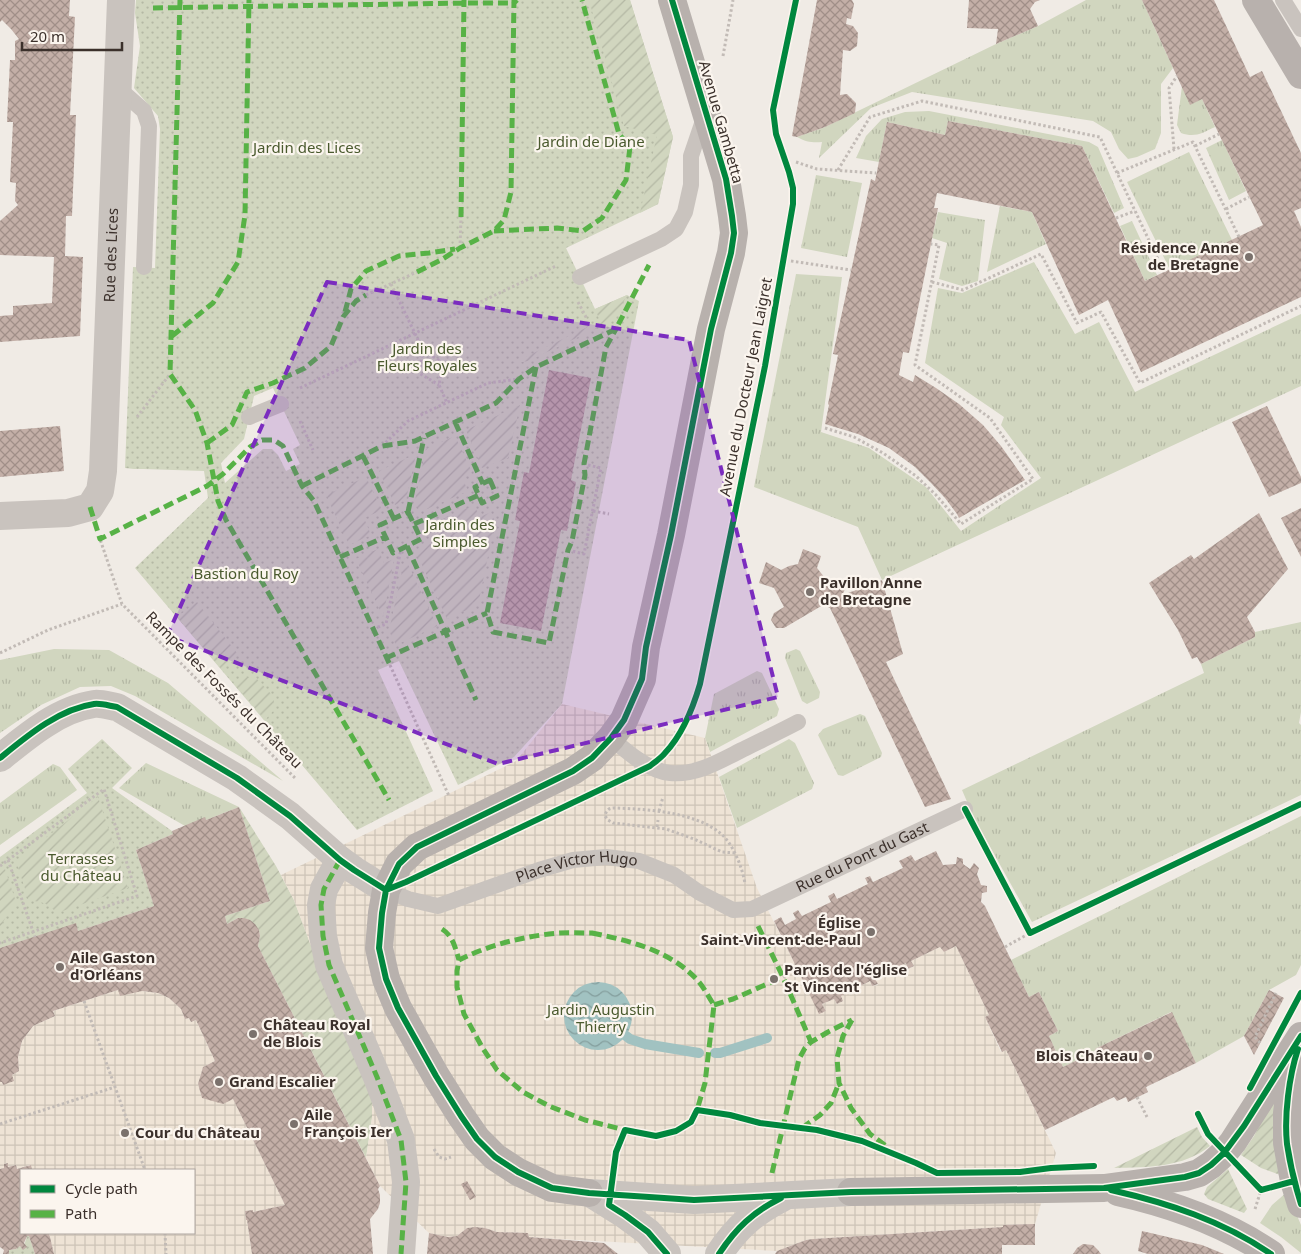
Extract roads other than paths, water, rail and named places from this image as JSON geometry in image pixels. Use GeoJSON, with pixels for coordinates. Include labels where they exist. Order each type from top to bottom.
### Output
{"type":"FeatureCollection","features":[{"type":"Feature","properties":{"kind":"main road","name":"Avenue Gambetta"},"geometry":{"type":"LineString","coordinates":[[589,1193],[552,1188],[518,1172],[496,1157],[477,1139],[436,1076],[398,1008],[386,979],[379,948],[386,890],[400,864],[417,847],[573,771],[592,758],[611,738],[624,720],[642,679],[646,647],[671,535],[711,329],[731,253],[734,233],[726,179],[672,0]]}},
{"type":"Feature","properties":{"kind":"main road"},"geometry":{"type":"LineString","coordinates":[[1256,0],[1301,75]]}},
{"type":"Feature","properties":{"kind":"main road"},"geometry":{"type":"LineString","coordinates":[[851,1192],[1104,1188],[1185,1177],[1199,1173],[1224,1153],[1244,1126],[1301,1038]]}},
{"type":"Feature","properties":{"kind":"main road"},"geometry":{"type":"LineString","coordinates":[[1301,1038],[1293,1066],[1287,1121],[1287,1143],[1294,1181],[1301,1204]]}},
{"type":"Feature","properties":{"kind":"main road"},"geometry":{"type":"LineString","coordinates":[[1104,1188],[1148,1199],[1192,1214],[1242,1236],[1271,1254]]}},
{"type":"Feature","properties":{"kind":"street","name":"Rue des Lices"},"geometry":{"type":"LineString","coordinates":[[0,516],[68,513],[90,507],[100,491],[103,471],[121,0]]}},
{"type":"Feature","properties":{"kind":"street"},"geometry":{"type":"LineString","coordinates":[[0,758],[36,730],[72,710],[96,704],[117,707],[237,778],[290,816],[340,860],[386,890]]}},
{"type":"Feature","properties":{"kind":"street"},"geometry":{"type":"LineString","coordinates":[[340,860],[324,889],[320,905],[323,936],[329,966],[377,1077],[401,1140],[406,1182],[401,1254]]}},
{"type":"Feature","properties":{"kind":"street"},"geometry":{"type":"LineString","coordinates":[[589,1193],[694,1200],[851,1192]]}},
{"type":"Feature","properties":{"kind":"street"},"geometry":{"type":"LineString","coordinates":[[589,1193],[648,1232],[667,1254]]}},
{"type":"Feature","properties":{"kind":"street"},"geometry":{"type":"LineString","coordinates":[[719,1254],[738,1228],[754,1214],[786,1195]]}},
{"type":"Feature","properties":{"kind":"lane"},"geometry":{"type":"LineString","coordinates":[[1283,0],[1301,29]]}},
{"type":"Feature","properties":{"kind":"lane"},"geometry":{"type":"LineString","coordinates":[[117,87],[144,111],[149,126],[144,267]]}},
{"type":"Feature","properties":{"kind":"lane"},"geometry":{"type":"LineString","coordinates":[[580,278],[654,242],[676,229],[685,212],[691,185],[691,156],[705,113]]}},
{"type":"Feature","properties":{"kind":"lane"},"geometry":{"type":"LineString","coordinates":[[249,417],[281,404]]}},
{"type":"Feature","properties":{"kind":"lane"},"geometry":{"type":"LineString","coordinates":[[611,738],[631,755],[650,766],[669,773],[682,774],[714,764],[798,722]]}},
{"type":"Feature","properties":{"kind":"lane","name":"Rue du Pont du Gast"},"geometry":{"type":"LineString","coordinates":[[762,905],[965,810]]}},
{"type":"Feature","properties":{"kind":"lane","name":"Place Victor Hugo"},"geometry":{"type":"LineString","coordinates":[[386,890],[408,900],[438,906],[539,870],[573,860],[606,857],[639,861],[674,875],[700,893],[733,910],[752,909],[762,905]]}},
{"type":"Feature","properties":{"kind":"water"},"geometry":{"type":"Polygon","coordinates":[[[591,982],[605,982],[617,987],[627,997],[632,1009],[632,1023],[627,1035],[617,1045],[605,1050],[591,1050],[579,1045],[569,1035],[564,1023],[564,1009],[569,997],[579,987],[591,982]]]}},
{"type":"Feature","properties":{"kind":"waterway"},"geometry":{"type":"LineString","coordinates":[[617,1029],[630,1039],[645,1044],[699,1053]]}},
{"type":"Feature","properties":{"kind":"waterway"},"geometry":{"type":"LineString","coordinates":[[715,1053],[767,1038]]}},
{"type":"Feature","properties":{"kind":"place","name":"Résidence Anne de Bretagne"},"geometry":{"type":"Point","coordinates":[1249,257]}},
{"type":"Feature","properties":{"kind":"place","name":"Pavillon Anne de Bretagne"},"geometry":{"type":"Point","coordinates":[810,592]}},
{"type":"Feature","properties":{"kind":"place","name":"Église Saint-Vincent-de-Paul"},"geometry":{"type":"Point","coordinates":[871,932]}},
{"type":"Feature","properties":{"kind":"place","name":"Aile Gaston d'Orléans"},"geometry":{"type":"Point","coordinates":[60,967]}},
{"type":"Feature","properties":{"kind":"place","name":"Parvis de l'église St Vincent"},"geometry":{"type":"Point","coordinates":[774,979]}},
{"type":"Feature","properties":{"kind":"place","name":"Château Royal de Blois"},"geometry":{"type":"Point","coordinates":[253,1034]}},
{"type":"Feature","properties":{"kind":"place","name":"Blois Château"},"geometry":{"type":"Point","coordinates":[1148,1056]}},
{"type":"Feature","properties":{"kind":"place","name":"Grand Escalier"},"geometry":{"type":"Point","coordinates":[219,1082]}},
{"type":"Feature","properties":{"kind":"place","name":"Aile François Ier"},"geometry":{"type":"Point","coordinates":[294,1124]}},
{"type":"Feature","properties":{"kind":"place","name":"Cour du Château"},"geometry":{"type":"Point","coordinates":[125,1133]}},
{"type":"Feature","properties":{"kind":"park label","name":"Jardin de Diane"},"geometry":{"type":"Point","coordinates":[591,142]}},
{"type":"Feature","properties":{"kind":"park label","name":"Jardin des Lices"},"geometry":{"type":"Point","coordinates":[307,148]}},
{"type":"Feature","properties":{"kind":"park label","name":"Jardin des Fleurs Royales"},"geometry":{"type":"Point","coordinates":[427,358]}},
{"type":"Feature","properties":{"kind":"park label","name":"Jardin des Simples"},"geometry":{"type":"Point","coordinates":[460,534]}},
{"type":"Feature","properties":{"kind":"park label","name":"Bastion du Roy"},"geometry":{"type":"Point","coordinates":[246,574]}},
{"type":"Feature","properties":{"kind":"park label","name":"Terrasses du Château"},"geometry":{"type":"Point","coordinates":[81,868]}},
{"type":"Feature","properties":{"kind":"park label","name":"Jardin Augustin Thierry"},"geometry":{"type":"Point","coordinates":[601,1018]}}]}
